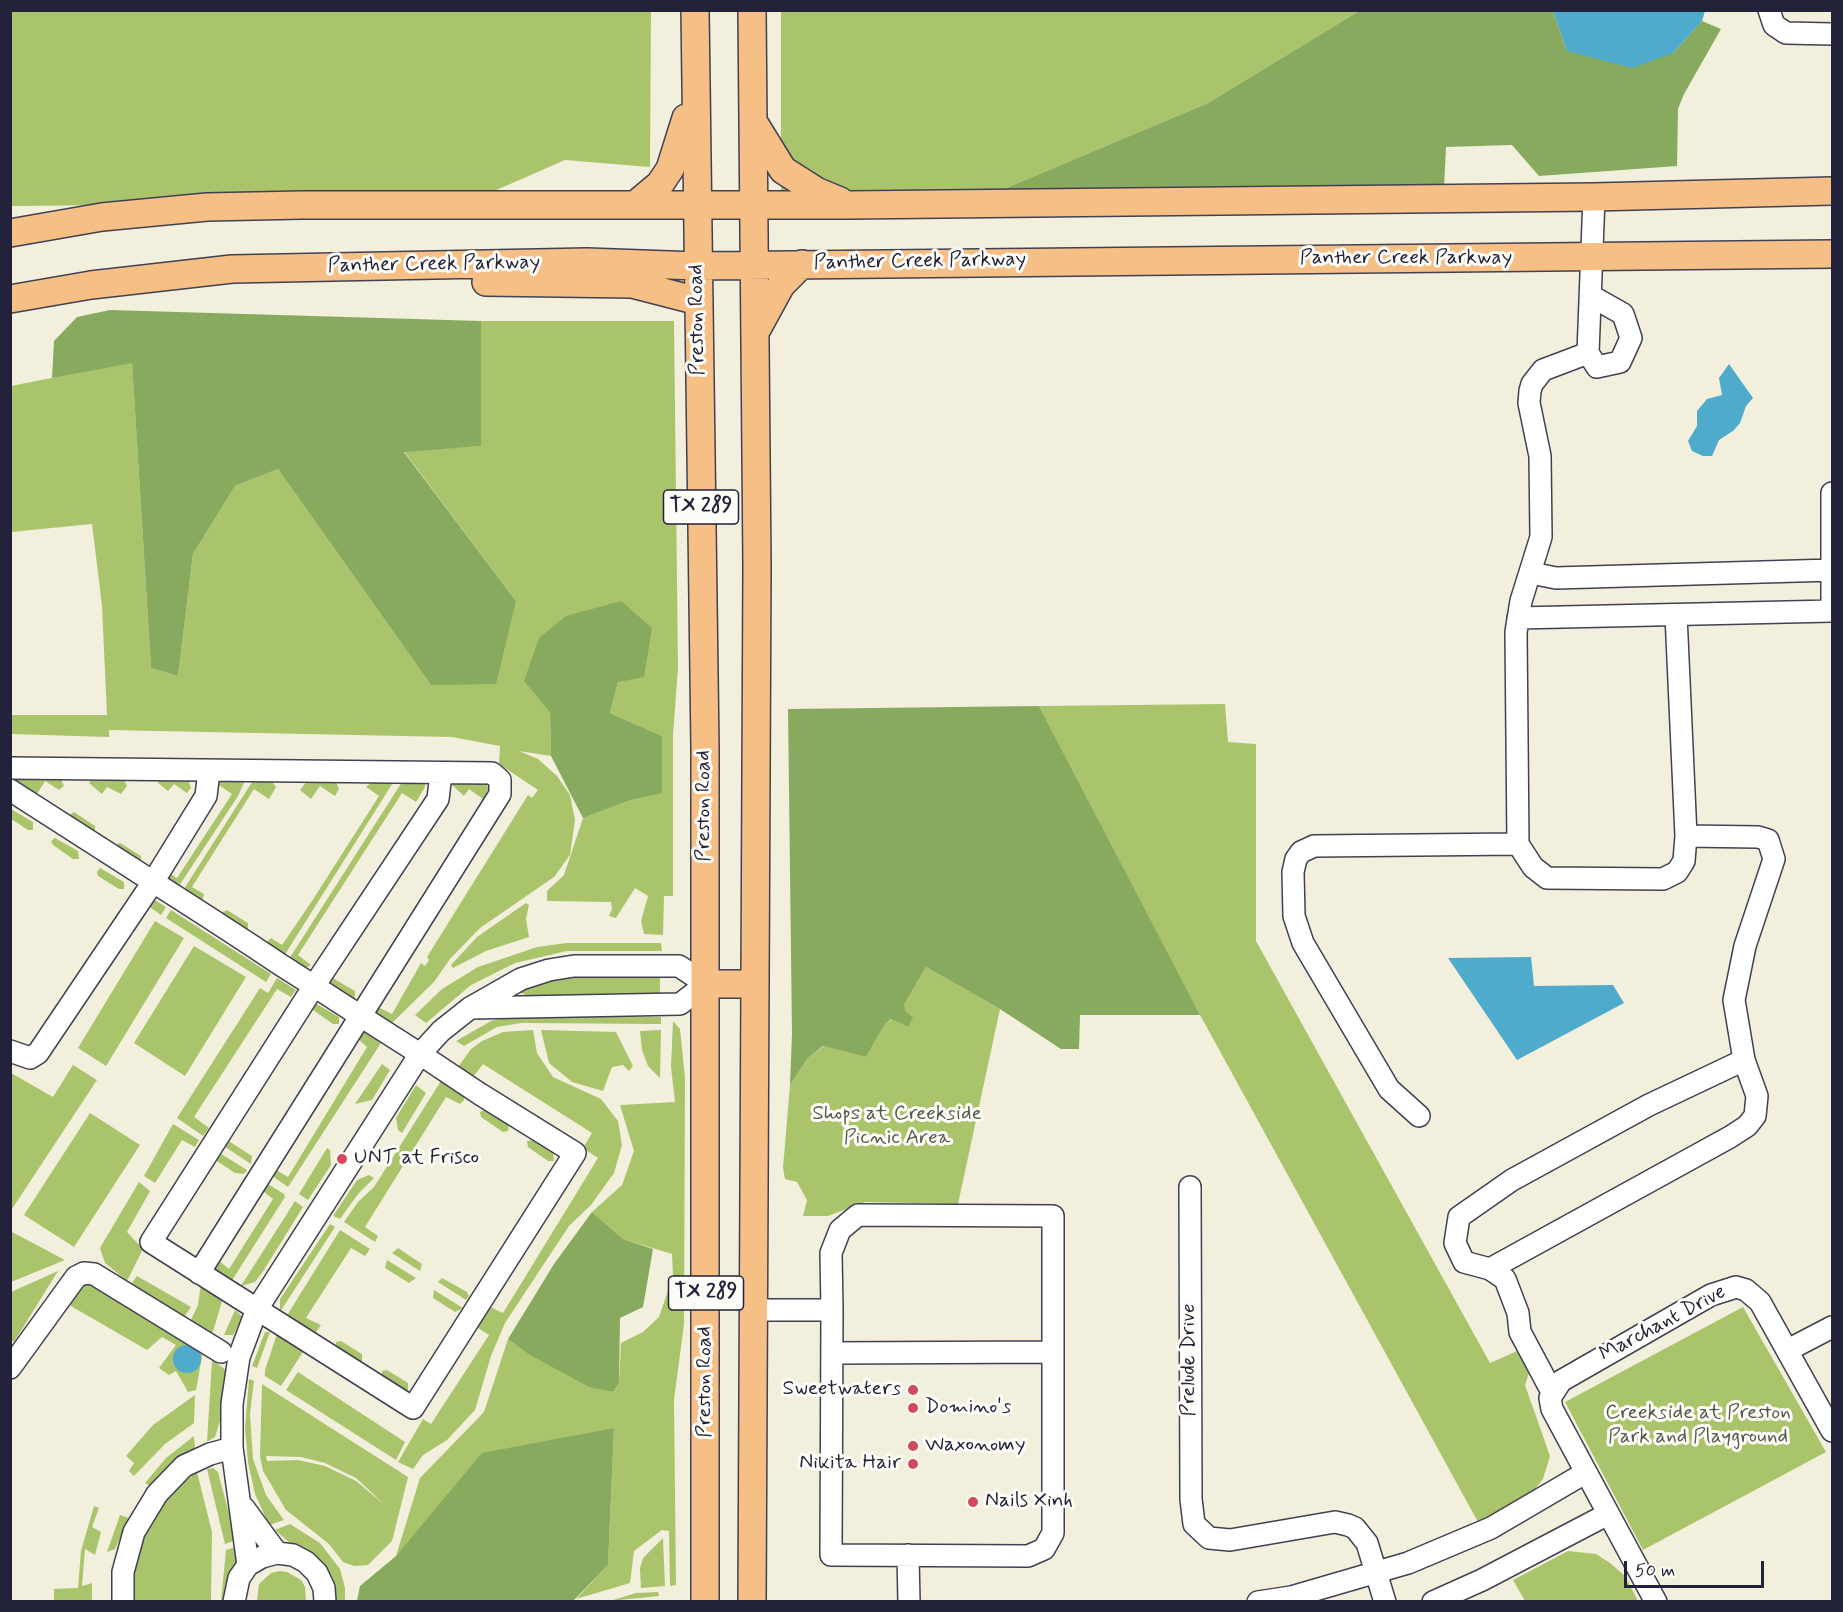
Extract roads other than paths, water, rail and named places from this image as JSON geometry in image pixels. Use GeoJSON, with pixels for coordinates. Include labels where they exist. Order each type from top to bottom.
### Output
{"type":"FeatureCollection","features":[{"type":"Feature","properties":{"kind":"main road","name":"Preston Road"},"geometry":{"type":"LineString","coordinates":[[694,10],[705,748],[705,1602]]}},
{"type":"Feature","properties":{"kind":"main road","name":"TX 289"},"geometry":{"type":"LineString","coordinates":[[752,10],[757,578],[753,984],[752,1602]]}},
{"type":"Feature","properties":{"kind":"main road"},"geometry":{"type":"LineString","coordinates":[[635,205],[660,184],[670,170],[695,86]]}},
{"type":"Feature","properties":{"kind":"main road"},"geometry":{"type":"LineString","coordinates":[[753,122],[783,170],[816,191],[850,205]]}},
{"type":"Feature","properties":{"kind":"main road"},"geometry":{"type":"LineString","coordinates":[[10,233],[102,217],[207,207],[850,205],[1594,197],[1833,191]]}},
{"type":"Feature","properties":{"kind":"main road","name":"Panther Creek Parkway"},"geometry":{"type":"LineString","coordinates":[[10,299],[91,285],[232,269],[587,262],[697,266],[1833,254]]}},
{"type":"Feature","properties":{"kind":"main road"},"geometry":{"type":"LineString","coordinates":[[755,334],[771,299],[802,264]]}},
{"type":"Feature","properties":{"kind":"main road"},"geometry":{"type":"LineString","coordinates":[[399,266],[468,282],[632,284],[698,301]]}},
{"type":"Feature","properties":{"kind":"main road"},"geometry":{"type":"LineString","coordinates":[[706,984],[753,984]]}},
{"type":"Feature","properties":{"kind":"street"},"geometry":{"type":"LineString","coordinates":[[1773,19],[1790,34],[1833,34]]}},
{"type":"Feature","properties":{"kind":"street"},"geometry":{"type":"LineString","coordinates":[[1591,296],[1623,315],[1631,338],[1620,362],[1597,367],[1588,352],[1591,296],[1594,258],[1594,197]]}},
{"type":"Feature","properties":{"kind":"street"},"geometry":{"type":"LineString","coordinates":[[1588,352],[1543,370],[1532,384],[1530,391],[1529,404],[1541,465],[1541,537],[1518,618],[1518,844],[1533,867],[1547,878],[1663,879],[1677,872],[1684,861],[1686,836],[1676,615]]}},
{"type":"Feature","properties":{"kind":"street"},"geometry":{"type":"LineString","coordinates":[[1518,618],[1832,610],[1833,493]]}},
{"type":"Feature","properties":{"kind":"street"},"geometry":{"type":"LineString","coordinates":[[1530,573],[1556,578],[1832,570]]}},
{"type":"Feature","properties":{"kind":"street"},"geometry":{"type":"LineString","coordinates":[[10,768],[492,773],[500,780],[500,794],[362,1017],[199,1273]]}},
{"type":"Feature","properties":{"kind":"street"},"geometry":{"type":"LineString","coordinates":[[10,1051],[30,1058],[38,1053],[153,882],[206,796],[209,771]]}},
{"type":"Feature","properties":{"kind":"street"},"geometry":{"type":"LineString","coordinates":[[10,790],[153,882],[314,986],[362,1017],[575,1153],[413,1408],[151,1242],[314,986],[438,799],[441,774]]}},
{"type":"Feature","properties":{"kind":"street"},"geometry":{"type":"LineString","coordinates":[[1490,1269],[1747,1126],[1755,1116],[1758,1104],[1757,1095],[1744,1060],[1734,1000],[1744,946],[1772,868],[1773,851],[1768,840],[1761,837],[1686,836]]}},
{"type":"Feature","properties":{"kind":"street"},"geometry":{"type":"LineString","coordinates":[[1419,1116],[1389,1089],[1303,943],[1294,916],[1296,859],[1300,852],[1314,846],[1518,844]]}},
{"type":"Feature","properties":{"kind":"street"},"geometry":{"type":"LineString","coordinates":[[248,1565],[232,1449],[232,1404],[239,1357],[257,1309],[420,1054],[441,1031],[470,1008],[521,979],[549,969],[574,966],[679,966],[706,984],[680,1004],[470,1008]]}},
{"type":"Feature","properties":{"kind":"street"},"geometry":{"type":"LineString","coordinates":[[1656,1602],[1552,1409],[1552,1392],[1527,1347],[1505,1279],[1490,1269],[1464,1262],[1455,1243],[1459,1217],[1512,1180],[1630,1115],[1744,1060]]}},
{"type":"Feature","properties":{"kind":"street","name":"Prelude Drive"},"geometry":{"type":"LineString","coordinates":[[1190,1187],[1191,1509],[1198,1530],[1209,1538],[1230,1540],[1342,1522],[1355,1528],[1367,1543],[1376,1574]]}},
{"type":"Feature","properties":{"kind":"street"},"geometry":{"type":"LineString","coordinates":[[858,1215],[1053,1216],[1053,1533],[1044,1549],[1028,1556],[831,1555],[832,1310],[831,1252],[840,1230],[858,1215]]}},
{"type":"Feature","properties":{"kind":"street"},"geometry":{"type":"LineString","coordinates":[[10,1368],[76,1277],[84,1273],[94,1274],[221,1352]]}},
{"type":"Feature","properties":{"kind":"street","name":"Marchant Drive"},"geometry":{"type":"LineString","coordinates":[[1552,1392],[1570,1375],[1710,1295],[1731,1287],[1746,1290],[1756,1297],[1788,1350]]}},
{"type":"Feature","properties":{"kind":"street"},"geometry":{"type":"LineString","coordinates":[[752,1310],[832,1310]]}},
{"type":"Feature","properties":{"kind":"street"},"geometry":{"type":"LineString","coordinates":[[1833,1327],[1788,1350],[1833,1431]]}},
{"type":"Feature","properties":{"kind":"street"},"geometry":{"type":"LineString","coordinates":[[832,1353],[1053,1352]]}},
{"type":"Feature","properties":{"kind":"street"},"geometry":{"type":"LineString","coordinates":[[123,1602],[123,1572],[134,1532],[157,1494],[184,1466],[210,1454],[232,1449]]}},
{"type":"Feature","properties":{"kind":"street"},"geometry":{"type":"LineString","coordinates":[[1258,1602],[1291,1597],[1376,1574],[1491,1528],[1585,1473]]}},
{"type":"Feature","properties":{"kind":"street"},"geometry":{"type":"LineString","coordinates":[[240,1500],[277,1553]]}},
{"type":"Feature","properties":{"kind":"street"},"geometry":{"type":"LineString","coordinates":[[1433,1602],[1482,1580],[1608,1514]]}},
{"type":"Feature","properties":{"kind":"street"},"geometry":{"type":"LineString","coordinates":[[234,1602],[239,1578],[248,1565],[262,1557],[277,1553],[292,1555],[306,1562],[317,1573],[324,1588],[325,1602]]}},
{"type":"Feature","properties":{"kind":"street"},"geometry":{"type":"LineString","coordinates":[[908,1555],[909,1602]]}},
{"type":"Feature","properties":{"kind":"street"},"geometry":{"type":"LineString","coordinates":[[1376,1574],[1385,1602]]}},
{"type":"Feature","properties":{"kind":"water"},"geometry":{"type":"Polygon","coordinates":[[[1553,10],[1705,11],[1702,21],[1673,53],[1632,68],[1567,51],[1553,10]]]}},
{"type":"Feature","properties":{"kind":"water"},"geometry":{"type":"Polygon","coordinates":[[[1729,364],[1753,398],[1746,406],[1740,423],[1733,431],[1719,440],[1712,456],[1703,456],[1692,451],[1688,441],[1697,426],[1697,411],[1707,399],[1722,395],[1719,378],[1729,364]]]}},
{"type":"Feature","properties":{"kind":"water"},"geometry":{"type":"Polygon","coordinates":[[[1531,957],[1534,986],[1613,985],[1624,1003],[1517,1060],[1448,958],[1531,957]]]}},
{"type":"Feature","properties":{"kind":"water"},"geometry":{"type":"Polygon","coordinates":[[[187,1345],[197,1349],[201,1359],[197,1369],[187,1373],[177,1369],[173,1359],[177,1349],[187,1345]]]}},
{"type":"Feature","properties":{"kind":"place","name":"UNT at Frisco"},"geometry":{"type":"Point","coordinates":[342,1159]}},
{"type":"Feature","properties":{"kind":"place","name":"Sweetwaters"},"geometry":{"type":"Point","coordinates":[913,1390]}},
{"type":"Feature","properties":{"kind":"place","name":"Domino's"},"geometry":{"type":"Point","coordinates":[913,1408]}},
{"type":"Feature","properties":{"kind":"place","name":"Waxonomy"},"geometry":{"type":"Point","coordinates":[913,1446]}},
{"type":"Feature","properties":{"kind":"place","name":"Nikita Hair"},"geometry":{"type":"Point","coordinates":[913,1464]}},
{"type":"Feature","properties":{"kind":"place","name":"Nails Xinh"},"geometry":{"type":"Point","coordinates":[973,1502]}},
{"type":"Feature","properties":{"kind":"park label","name":"Shops at Creekside Picnic Area"},"geometry":{"type":"Point","coordinates":[897,1127]}},
{"type":"Feature","properties":{"kind":"park label","name":"Creekside at Preston Park and Playground"},"geometry":{"type":"Point","coordinates":[1698,1426]}}]}
